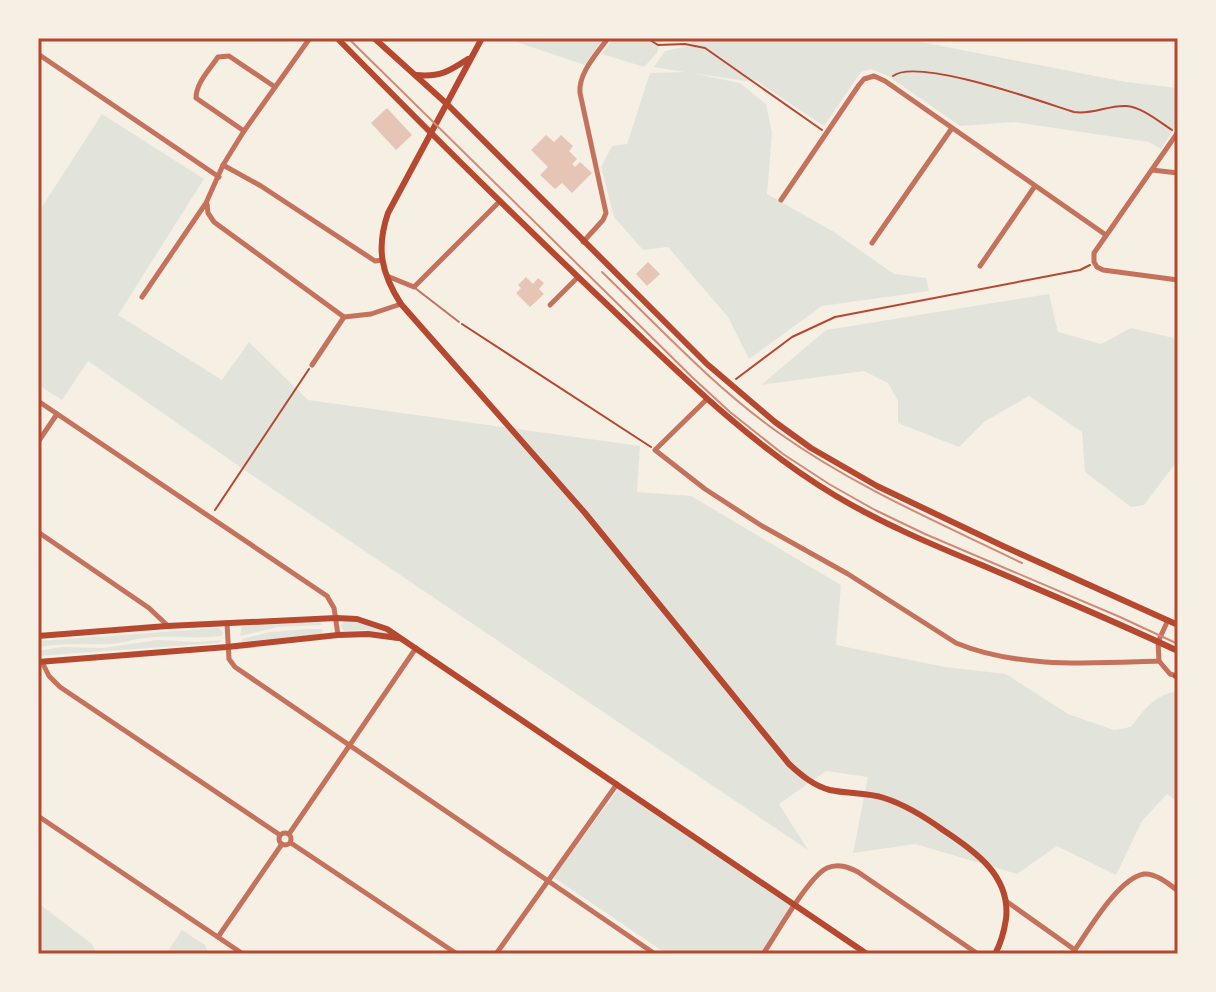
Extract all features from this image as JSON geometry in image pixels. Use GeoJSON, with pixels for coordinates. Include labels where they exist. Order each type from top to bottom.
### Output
{"type":"FeatureCollection","features":[{"type":"Feature","properties":{"kind":"main road"},"geometry":{"type":"LineString","coordinates":[[337,38],[578,277],[707,399],[765,448],[876,519],[1178,651]]}},
{"type":"Feature","properties":{"kind":"main road"},"geometry":{"type":"LineString","coordinates":[[374,38],[447,104],[730,385],[811,448],[877,486],[1178,625]]}},
{"type":"Feature","properties":{"kind":"main road"},"geometry":{"type":"LineString","coordinates":[[482,38],[388,213],[382,233],[383,264],[390,287],[401,304],[585,513],[789,764],[822,787],[887,798],[919,813],[984,860],[998,878],[1006,901],[1005,927],[995,954]]}},
{"type":"Feature","properties":{"kind":"main road"},"geometry":{"type":"LineString","coordinates":[[416,75],[444,74],[471,57]]}},
{"type":"Feature","properties":{"kind":"main road"},"geometry":{"type":"LineString","coordinates":[[38,636],[336,618],[366,622],[397,634],[398,638]]}},
{"type":"Feature","properties":{"kind":"main road"},"geometry":{"type":"LineString","coordinates":[[40,662],[338,635],[368,634],[398,638],[867,954]]}},
{"type":"Feature","properties":{"kind":"street"},"geometry":{"type":"LineString","coordinates":[[142,297],[206,203],[223,165],[244,131],[310,38]]}},
{"type":"Feature","properties":{"kind":"street"},"geometry":{"type":"LineString","coordinates":[[583,242],[606,213],[580,83],[608,38]]}},
{"type":"Feature","properties":{"kind":"street"},"geometry":{"type":"LineString","coordinates":[[38,54],[219,177]]}},
{"type":"Feature","properties":{"kind":"street"},"geometry":{"type":"LineString","coordinates":[[244,131],[196,98],[196,90],[218,57],[229,56],[275,87]]}},
{"type":"Feature","properties":{"kind":"street"},"geometry":{"type":"LineString","coordinates":[[781,200],[859,85],[874,76],[1106,235]]}},
{"type":"Feature","properties":{"kind":"street"},"geometry":{"type":"LineString","coordinates":[[872,243],[952,128]]}},
{"type":"Feature","properties":{"kind":"street"},"geometry":{"type":"LineString","coordinates":[[1176,132],[1094,253],[1094,262],[1103,270],[1178,280]]}},
{"type":"Feature","properties":{"kind":"street"},"geometry":{"type":"LineString","coordinates":[[223,165],[383,264]]}},
{"type":"Feature","properties":{"kind":"street"},"geometry":{"type":"LineString","coordinates":[[1152,170],[1178,173]]}},
{"type":"Feature","properties":{"kind":"street"},"geometry":{"type":"LineString","coordinates":[[980,266],[1035,186]]}},
{"type":"Feature","properties":{"kind":"street"},"geometry":{"type":"LineString","coordinates":[[386,275],[414,287],[500,201]]}},
{"type":"Feature","properties":{"kind":"street"},"geometry":{"type":"LineString","coordinates":[[206,203],[214,222],[344,317],[371,314],[401,304]]}},
{"type":"Feature","properties":{"kind":"street"},"geometry":{"type":"LineString","coordinates":[[550,305],[578,277]]}},
{"type":"Feature","properties":{"kind":"street"},"geometry":{"type":"LineString","coordinates":[[312,365],[344,317]]}},
{"type":"Feature","properties":{"kind":"street"},"geometry":{"type":"LineString","coordinates":[[707,399],[655,450],[705,489],[762,526],[848,574],[956,643],[972,650],[1026,660],[1065,663],[1159,661]]}},
{"type":"Feature","properties":{"kind":"street"},"geometry":{"type":"LineString","coordinates":[[38,401],[327,596],[336,618],[338,635]]}},
{"type":"Feature","properties":{"kind":"street"},"geometry":{"type":"LineString","coordinates":[[38,442],[57,414]]}},
{"type":"Feature","properties":{"kind":"street"},"geometry":{"type":"LineString","coordinates":[[38,532],[149,608],[167,626]]}},
{"type":"Feature","properties":{"kind":"street"},"geometry":{"type":"LineString","coordinates":[[1168,620],[1158,642],[1159,661],[1170,674],[1177,676]]}},
{"type":"Feature","properties":{"kind":"street"},"geometry":{"type":"LineString","coordinates":[[227,623],[229,659],[235,667],[655,954]]}},
{"type":"Feature","properties":{"kind":"street"},"geometry":{"type":"LineString","coordinates":[[289,834],[416,648]]}},
{"type":"Feature","properties":{"kind":"street"},"geometry":{"type":"LineString","coordinates":[[40,662],[60,687],[280,835]]}},
{"type":"Feature","properties":{"kind":"street"},"geometry":{"type":"LineString","coordinates":[[496,954],[617,784]]}},
{"type":"Feature","properties":{"kind":"street"},"geometry":{"type":"LineString","coordinates":[[38,816],[243,954]]}},
{"type":"Feature","properties":{"kind":"street"},"geometry":{"type":"LineString","coordinates":[[280,835],[289,834]]}},
{"type":"Feature","properties":{"kind":"street"},"geometry":{"type":"LineString","coordinates":[[289,834],[291,843]]}},
{"type":"Feature","properties":{"kind":"street"},"geometry":{"type":"LineString","coordinates":[[280,835],[282,844],[286,846],[291,843]]}},
{"type":"Feature","properties":{"kind":"street"},"geometry":{"type":"LineString","coordinates":[[291,843],[457,954]]}},
{"type":"Feature","properties":{"kind":"street"},"geometry":{"type":"LineString","coordinates":[[218,937],[282,844]]}},
{"type":"Feature","properties":{"kind":"street"},"geometry":{"type":"LineString","coordinates":[[763,954],[816,877],[828,868],[843,866],[858,872],[978,954]]}},
{"type":"Feature","properties":{"kind":"street"},"geometry":{"type":"LineString","coordinates":[[1006,901],[1074,952],[1118,891],[1140,875],[1150,874],[1178,891]]}},
{"type":"Feature","properties":{"kind":"lane"},"geometry":{"type":"LineString","coordinates":[[414,287],[459,322]]}},
{"type":"Feature","properties":{"kind":"path"},"geometry":{"type":"LineString","coordinates":[[647,38],[658,45],[685,44],[705,48],[826,133]]}},
{"type":"Feature","properties":{"kind":"path"},"geometry":{"type":"LineString","coordinates":[[885,81],[909,70],[961,78],[1074,112],[1085,113],[1123,105],[1134,107],[1176,132]]}},
{"type":"Feature","properties":{"kind":"path"},"geometry":{"type":"LineString","coordinates":[[735,380],[792,337],[835,317],[1080,270],[1094,262]]}},
{"type":"Feature","properties":{"kind":"path"},"geometry":{"type":"LineString","coordinates":[[459,322],[655,450]]}},
{"type":"Feature","properties":{"kind":"path"},"geometry":{"type":"LineString","coordinates":[[210,518],[312,365]]}},
{"type":"Feature","properties":{"kind":"shaded area"},"geometry":{"type":"Polygon","coordinates":[[[504,38],[604,38],[585,65],[504,38]]]}},
{"type":"Feature","properties":{"kind":"shaded area"},"geometry":{"type":"Polygon","coordinates":[[[613,38],[662,38],[657,53],[644,67],[602,54],[613,38]]]}},
{"type":"Feature","properties":{"kind":"shaded area"},"geometry":{"type":"Polygon","coordinates":[[[690,38],[901,38],[1126,82],[1178,88],[1178,123],[1161,149],[1149,142],[1015,122],[960,126],[888,76],[871,69],[861,72],[824,126],[755,80],[692,73],[740,83],[766,104],[772,133],[767,194],[834,232],[894,274],[926,278],[929,291],[822,306],[749,359],[728,317],[668,247],[643,250],[614,217],[601,167],[612,146],[627,144],[650,73],[684,72],[654,67],[665,51],[684,47],[693,41],[690,38]]]}},
{"type":"Feature","properties":{"kind":"shaded area"},"geometry":{"type":"Polygon","coordinates":[[[102,114],[204,179],[118,315],[222,380],[249,342],[308,400],[640,446],[637,492],[691,496],[841,585],[836,645],[945,667],[1006,674],[1068,714],[1114,730],[1131,727],[1157,699],[1178,691],[1178,802],[1167,794],[1142,821],[1116,875],[1057,846],[1017,874],[915,844],[853,853],[868,777],[826,771],[779,804],[808,850],[88,361],[62,400],[38,385],[38,213],[102,114]]]}},
{"type":"Feature","properties":{"kind":"shaded area"},"geometry":{"type":"Polygon","coordinates":[[[1049,294],[1058,332],[1101,344],[1131,328],[1178,339],[1178,460],[1144,505],[1131,507],[1085,472],[1082,432],[1029,396],[984,422],[959,447],[898,423],[898,401],[888,383],[864,371],[761,385],[826,330],[1049,294]]]}},
{"type":"Feature","properties":{"kind":"shaded area"},"geometry":{"type":"Polygon","coordinates":[[[320,621],[322,625],[278,627],[240,636],[242,626],[320,621]]]}},
{"type":"Feature","properties":{"kind":"shaded area"},"geometry":{"type":"Polygon","coordinates":[[[344,621],[363,623],[389,632],[388,635],[364,630],[344,631],[341,626],[344,621]]]}},
{"type":"Feature","properties":{"kind":"shaded area"},"geometry":{"type":"Polygon","coordinates":[[[218,628],[222,631],[221,636],[155,637],[113,644],[38,647],[38,641],[218,628]]]}},
{"type":"Feature","properties":{"kind":"shaded area"},"geometry":{"type":"Polygon","coordinates":[[[323,631],[321,634],[242,642],[242,639],[270,632],[323,631]]]}},
{"type":"Feature","properties":{"kind":"shaded area"},"geometry":{"type":"Polygon","coordinates":[[[158,640],[222,640],[218,643],[38,656],[38,651],[62,647],[103,648],[158,640]]]}},
{"type":"Feature","properties":{"kind":"shaded area"},"geometry":{"type":"Polygon","coordinates":[[[621,786],[797,904],[764,954],[667,954],[553,877],[621,786]]]}},
{"type":"Feature","properties":{"kind":"shaded area"},"geometry":{"type":"Polygon","coordinates":[[[38,903],[92,944],[97,954],[38,954],[38,903]]]}},
{"type":"Feature","properties":{"kind":"shaded area"},"geometry":{"type":"Polygon","coordinates":[[[182,930],[205,945],[209,954],[166,954],[182,930]]]}},
{"type":"Feature","properties":{"kind":"building"},"geometry":{"type":"Polygon","coordinates":[[[387,108],[412,135],[396,150],[371,123],[387,108]]]}},
{"type":"Feature","properties":{"kind":"building"},"geometry":{"type":"Polygon","coordinates":[[[546,135],[554,142],[561,135],[573,146],[569,151],[577,159],[572,164],[575,167],[580,162],[592,173],[572,193],[562,183],[555,189],[540,175],[548,167],[531,150],[546,135]]]}},
{"type":"Feature","properties":{"kind":"building"},"geometry":{"type":"Polygon","coordinates":[[[648,262],[660,274],[647,286],[636,274],[648,262]]]}},
{"type":"Feature","properties":{"kind":"building"},"geometry":{"type":"Polygon","coordinates":[[[526,277],[533,284],[538,278],[544,283],[539,289],[544,294],[530,307],[516,293],[521,288],[518,285],[526,277]]]}},
{"type":"Feature","properties":{"kind":"tram line"},"geometry":{"type":"LineString","coordinates":[[348,38],[693,378],[783,454],[875,510],[1178,644]]}},
{"type":"Feature","properties":{"kind":"tram line"},"geometry":{"type":"LineString","coordinates":[[602,272],[709,376],[779,433],[868,487],[1022,563]]}}]}
